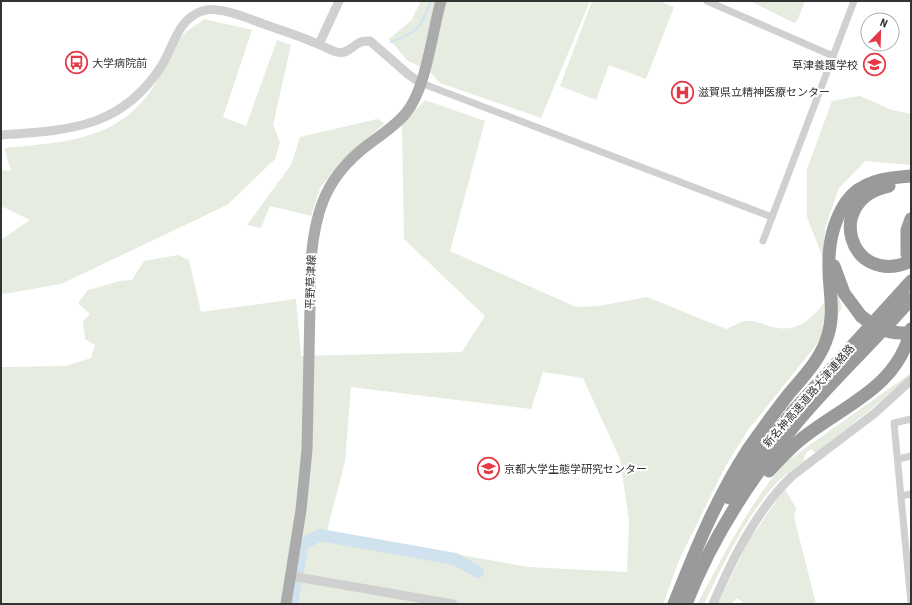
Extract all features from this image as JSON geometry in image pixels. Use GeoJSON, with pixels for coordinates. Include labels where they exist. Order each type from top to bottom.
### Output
{"type":"FeatureCollection","features":[{"type":"Feature","properties":{"kind":"highway"},"geometry":{"type":"LineString","coordinates":[[674,604],[707,523],[735,471],[776,412],[812,366],[824,344],[832,315],[829,268],[832,238],[840,213],[847,200],[867,184],[879,180],[911,176]]}},
{"type":"Feature","properties":{"kind":"highway"},"geometry":{"type":"LineString","coordinates":[[911,184],[887,186],[866,196],[858,203],[853,212],[849,231],[856,249],[862,257],[881,266],[891,267],[902,265],[909,258],[907,230],[911,218]]}},
{"type":"Feature","properties":{"kind":"highway"},"geometry":{"type":"LineString","coordinates":[[687,604],[735,520],[768,472],[800,441],[873,390],[891,373],[908,342],[911,330],[895,333],[885,331],[876,327],[860,316],[839,283],[835,270],[832,238]]}},
{"type":"Feature","properties":{"kind":"highway","name":"新名神高速道路大津連絡路"},"geometry":{"type":"LineString","coordinates":[[674,604],[712,526],[758,454],[812,389],[911,281]]}},
{"type":"Feature","properties":{"kind":"highway","name":"新名神高速道路大津連絡路"},"geometry":{"type":"LineString","coordinates":[[687,604],[709,555],[757,475],[811,406],[911,299]]}},
{"type":"Feature","properties":{"kind":"main road","name":"平野草津線"},"geometry":{"type":"LineString","coordinates":[[286,604],[292,576],[307,450],[311,259],[314,229],[321,203],[345,166],[358,152],[406,114],[417,97],[422,82],[441,1]]}},
{"type":"Feature","properties":{"kind":"street"},"geometry":{"type":"LineString","coordinates":[[319,44],[339,1]]}},
{"type":"Feature","properties":{"kind":"street"},"geometry":{"type":"LineString","coordinates":[[706,1],[833,56]]}},
{"type":"Feature","properties":{"kind":"street"},"geometry":{"type":"LineString","coordinates":[[763,240],[854,1]]}},
{"type":"Feature","properties":{"kind":"street"},"geometry":{"type":"LineString","coordinates":[[1,135],[62,130],[82,126],[107,116],[124,106],[151,80],[162,64],[182,25],[191,16],[204,10],[217,10],[234,14],[319,44],[338,53],[346,52],[361,42],[370,41],[409,75],[422,82],[772,217]]}},
{"type":"Feature","properties":{"kind":"street"},"geometry":{"type":"LineString","coordinates":[[713,604],[744,540],[780,487],[875,412],[911,380]]}},
{"type":"Feature","properties":{"kind":"street"},"geometry":{"type":"LineString","coordinates":[[911,419],[894,423],[901,496],[908,532],[911,603]]}},
{"type":"Feature","properties":{"kind":"street"},"geometry":{"type":"LineString","coordinates":[[898,459],[911,456]]}},
{"type":"Feature","properties":{"kind":"street"},"geometry":{"type":"LineString","coordinates":[[901,496],[911,494]]}},
{"type":"Feature","properties":{"kind":"street"},"geometry":{"type":"LineString","coordinates":[[292,576],[452,604]]}},
{"type":"Feature","properties":{"kind":"shaded area"},"geometry":{"type":"Polygon","coordinates":[[[421,1],[590,1],[541,118],[440,83],[431,73],[407,60],[389,39],[411,21],[421,1]]]}},
{"type":"Feature","properties":{"kind":"shaded area"},"geometry":{"type":"Polygon","coordinates":[[[592,1],[659,1],[674,7],[646,79],[609,65],[596,100],[560,86],[592,1]]]}},
{"type":"Feature","properties":{"kind":"shaded area"},"geometry":{"type":"Polygon","coordinates":[[[750,1],[805,1],[797,21],[794,23],[750,1]]]}},
{"type":"Feature","properties":{"kind":"shaded area"},"geometry":{"type":"Polygon","coordinates":[[[204,19],[252,30],[223,117],[246,126],[277,40],[291,45],[273,125],[280,142],[275,159],[227,205],[61,284],[3,294],[1,291],[1,240],[30,220],[1,206],[1,170],[11,171],[4,148],[68,141],[88,136],[106,129],[124,118],[140,104],[154,86],[178,40],[187,31],[204,19]]]}},
{"type":"Feature","properties":{"kind":"shaded area"},"geometry":{"type":"Polygon","coordinates":[[[860,96],[892,110],[911,114],[911,165],[865,161],[839,188],[825,228],[824,244],[842,308],[816,345],[748,430],[725,467],[680,558],[663,604],[1,604],[1,367],[66,366],[91,358],[95,345],[85,339],[83,321],[90,314],[78,303],[88,290],[120,281],[132,280],[144,261],[178,255],[189,260],[201,312],[296,299],[301,356],[462,352],[485,316],[404,239],[402,125],[425,100],[485,121],[450,251],[576,307],[598,306],[647,297],[726,329],[746,321],[773,327],[794,327],[802,324],[817,311],[834,286],[807,217],[807,169],[832,101],[860,96]],[[543,372],[531,409],[351,387],[345,461],[327,531],[528,567],[627,572],[629,521],[620,459],[583,378],[543,372]]]}},
{"type":"Feature","properties":{"kind":"shaded area"},"geometry":{"type":"Polygon","coordinates":[[[377,119],[385,123],[341,161],[320,188],[311,216],[270,206],[261,228],[247,225],[291,165],[300,137],[377,119]]]}},
{"type":"Feature","properties":{"kind":"shaded area"},"geometry":{"type":"Polygon","coordinates":[[[911,373],[911,377],[816,453],[811,449],[809,450],[804,457],[804,461],[786,474],[774,486],[750,517],[720,570],[704,604],[697,604],[749,511],[761,493],[788,459],[911,373]]]}},
{"type":"Feature","properties":{"kind":"shaded area"},"geometry":{"type":"Polygon","coordinates":[[[785,489],[796,508],[794,517],[816,604],[744,604],[737,598],[731,604],[718,604],[749,540],[785,489]]]}},
{"type":"Feature","properties":{"kind":"waterway"},"geometry":{"type":"LineString","coordinates":[[391,42],[408,35],[417,28],[424,18],[431,1]]}},
{"type":"Feature","properties":{"kind":"waterway"},"geometry":{"type":"LineString","coordinates":[[298,571],[303,544],[320,535],[455,559],[478,572]]}},
{"type":"Feature","properties":{"kind":"waterway"},"geometry":{"type":"LineString","coordinates":[[292,604],[296,583]]}},
{"type":"Feature","properties":{"kind":"tunnel"},"geometry":{"type":"LineString","coordinates":[[907,254],[911,272]]}},
{"type":"Feature","properties":{"kind":"place","name":"大学病院前"},"geometry":{"type":"Point","coordinates":[76,63]}},
{"type":"Feature","properties":{"kind":"place","name":"草津養護学校"},"geometry":{"type":"Point","coordinates":[874,65]}},
{"type":"Feature","properties":{"kind":"place","name":"滋賀県立精神医療センター"},"geometry":{"type":"Point","coordinates":[682,92]}},
{"type":"Feature","properties":{"kind":"place","name":"京都大学生態学研究センター"},"geometry":{"type":"Point","coordinates":[489,469]}}]}
